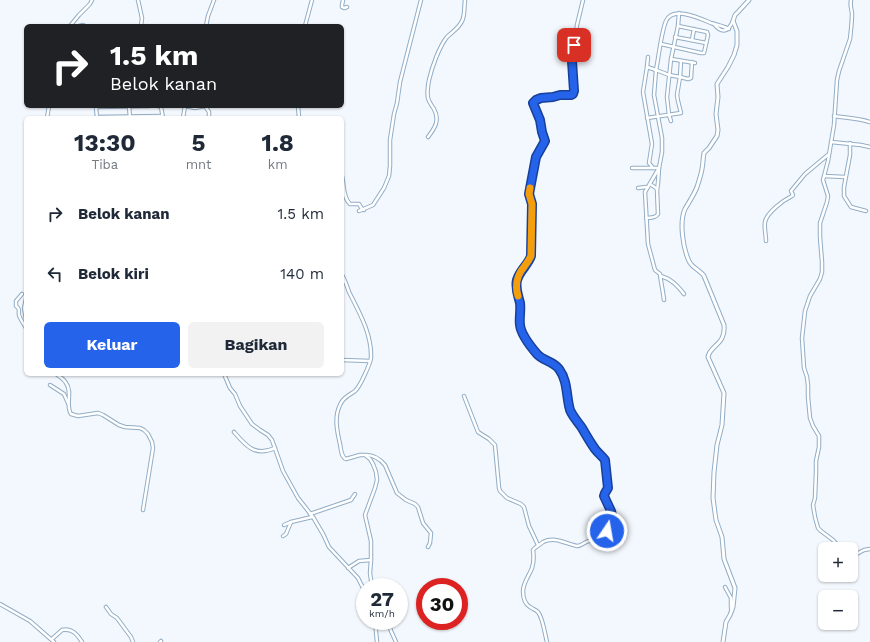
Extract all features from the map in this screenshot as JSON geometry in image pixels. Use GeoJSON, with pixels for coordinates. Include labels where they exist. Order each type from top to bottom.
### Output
{"type":"FeatureCollection","features":[{"type":"Feature","properties":{"kind":"street"},"geometry":{"type":"LineString","coordinates":[[72,24],[92,0]]}},
{"type":"Feature","properties":{"kind":"street"},"geometry":{"type":"LineString","coordinates":[[138,0],[142,18],[141,24]]}},
{"type":"Feature","properties":{"kind":"street"},"geometry":{"type":"LineString","coordinates":[[206,24],[214,0]]}},
{"type":"Feature","properties":{"kind":"street"},"geometry":{"type":"LineString","coordinates":[[306,24],[312,0]]}},
{"type":"Feature","properties":{"kind":"street"},"geometry":{"type":"LineString","coordinates":[[343,0],[342,7],[347,7]]}},
{"type":"Feature","properties":{"kind":"street"},"geometry":{"type":"LineString","coordinates":[[359,212],[373,205],[384,188],[388,176],[390,166],[390,140],[400,82],[422,0]]}},
{"type":"Feature","properties":{"kind":"street"},"geometry":{"type":"LineString","coordinates":[[428,137],[433,132],[438,118],[428,100],[429,79],[444,41],[461,24],[463,20],[465,0]]}},
{"type":"Feature","properties":{"kind":"street"},"geometry":{"type":"LineString","coordinates":[[547,642],[539,614],[537,611],[529,607],[523,592],[524,584],[533,564],[533,550],[538,545],[549,540],[561,541],[578,546],[581,546],[589,541],[599,542],[606,534],[612,515],[604,496],[608,487],[604,458],[595,449],[574,418],[568,401],[564,377],[559,369],[552,363],[540,357],[522,333],[520,327],[520,307],[516,287],[520,273],[531,256],[532,204],[529,194],[536,157],[545,141],[540,120],[533,103],[541,98],[571,95],[574,92],[572,61],[577,25],[583,0]]}},
{"type":"Feature","properties":{"kind":"street"},"geometry":{"type":"LineString","coordinates":[[646,218],[652,218],[657,215],[657,190],[662,145],[654,95],[656,70],[666,20],[672,15],[679,13],[697,17],[713,24],[729,28],[738,12],[749,0]]}},
{"type":"Feature","properties":{"kind":"street"},"geometry":{"type":"LineString","coordinates":[[835,542],[818,528],[813,508],[819,436],[810,418],[808,384],[802,353],[802,338],[805,311],[810,296],[820,279],[822,272],[820,225],[828,196],[824,184],[824,176],[831,142],[837,80],[851,34],[851,0]]}},
{"type":"Feature","properties":{"kind":"street"},"geometry":{"type":"LineString","coordinates":[[671,121],[667,97],[671,59],[678,26],[679,13]]}},
{"type":"Feature","properties":{"kind":"street"},"geometry":{"type":"LineString","coordinates":[[723,642],[726,622],[732,611],[734,603],[735,588],[724,559],[722,536],[716,520],[713,498],[714,472],[717,445],[722,425],[724,393],[708,357],[710,352],[718,344],[724,334],[724,325],[702,272],[692,266],[689,260],[682,232],[682,218],[696,188],[702,170],[704,153],[717,136],[717,84],[728,67],[737,45],[736,31],[733,21]]}},
{"type":"Feature","properties":{"kind":"street"},"geometry":{"type":"LineString","coordinates":[[661,44],[702,53],[705,51],[708,34],[707,32],[678,26]]}},
{"type":"Feature","properties":{"kind":"street"},"geometry":{"type":"LineString","coordinates":[[692,40],[694,29]]}},
{"type":"Feature","properties":{"kind":"street"},"geometry":{"type":"LineString","coordinates":[[675,37],[706,43]]}},
{"type":"Feature","properties":{"kind":"street"},"geometry":{"type":"LineString","coordinates":[[648,58],[643,92],[652,144],[649,163],[654,168]]}},
{"type":"Feature","properties":{"kind":"street"},"geometry":{"type":"LineString","coordinates":[[671,59],[695,63]]}},
{"type":"Feature","properties":{"kind":"street"},"geometry":{"type":"LineString","coordinates":[[647,118],[681,112],[677,95],[681,61]]}},
{"type":"Feature","properties":{"kind":"street"},"geometry":{"type":"LineString","coordinates":[[646,67],[669,75],[691,78],[692,62]]}},
{"type":"Feature","properties":{"kind":"street"},"geometry":{"type":"LineString","coordinates":[[206,108],[209,112]]}},
{"type":"Feature","properties":{"kind":"street"},"geometry":{"type":"LineString","coordinates":[[209,108],[209,116]]}},
{"type":"Feature","properties":{"kind":"street"},"geometry":{"type":"LineString","coordinates":[[834,116],[859,118],[870,122]]}},
{"type":"Feature","properties":{"kind":"street"},"geometry":{"type":"LineString","coordinates":[[831,142],[870,147]]}},
{"type":"Feature","properties":{"kind":"street"},"geometry":{"type":"LineString","coordinates":[[850,144],[850,155],[845,177],[844,196],[851,207],[866,211]]}},
{"type":"Feature","properties":{"kind":"street"},"geometry":{"type":"LineString","coordinates":[[766,241],[765,222],[768,215],[793,195],[791,191],[805,174],[829,154]]}},
{"type":"Feature","properties":{"kind":"street"},"geometry":{"type":"LineString","coordinates":[[632,168],[659,168]]}},
{"type":"Feature","properties":{"kind":"street"},"geometry":{"type":"LineString","coordinates":[[659,168],[645,192],[650,256],[655,270],[660,273],[661,276],[670,279],[675,283],[684,294]]}},
{"type":"Feature","properties":{"kind":"street"},"geometry":{"type":"LineString","coordinates":[[824,176],[845,177]]}},
{"type":"Feature","properties":{"kind":"street"},"geometry":{"type":"LineString","coordinates":[[650,184],[657,190]]}},
{"type":"Feature","properties":{"kind":"street"},"geometry":{"type":"LineString","coordinates":[[638,188],[647,187]]}},
{"type":"Feature","properties":{"kind":"street"},"geometry":{"type":"LineString","coordinates":[[344,189],[347,201],[350,204],[359,204],[364,210]]}},
{"type":"Feature","properties":{"kind":"street"},"geometry":{"type":"LineString","coordinates":[[661,276],[660,279],[663,286],[664,300]]}},
{"type":"Feature","properties":{"kind":"street"},"geometry":{"type":"LineString","coordinates":[[344,280],[365,327],[371,350],[368,368],[357,389],[346,396],[340,403],[337,421],[342,456],[346,460],[360,455],[371,455],[386,465],[397,493],[418,507],[423,523],[431,533],[428,547]]}},
{"type":"Feature","properties":{"kind":"street"},"geometry":{"type":"LineString","coordinates":[[22,294],[16,301],[16,306],[20,312],[19,315],[24,324]]}},
{"type":"Feature","properties":{"kind":"street"},"geometry":{"type":"LineString","coordinates":[[344,360],[370,361]]}},
{"type":"Feature","properties":{"kind":"street"},"geometry":{"type":"LineString","coordinates":[[59,376],[68,385],[70,412],[74,416],[98,413],[119,425],[140,428],[148,434],[153,446],[143,510]]}},
{"type":"Feature","properties":{"kind":"street"},"geometry":{"type":"LineString","coordinates":[[225,376],[240,406],[252,424],[268,435],[272,440],[283,470],[294,493],[313,517],[322,531],[329,547],[358,578]]}},
{"type":"Feature","properties":{"kind":"street"},"geometry":{"type":"LineString","coordinates":[[50,385],[64,394],[69,405]]}},
{"type":"Feature","properties":{"kind":"street"},"geometry":{"type":"LineString","coordinates":[[464,396],[479,434],[489,439],[495,445],[498,485],[500,492],[507,498],[521,504],[524,507],[529,526],[538,545]]}},
{"type":"Feature","properties":{"kind":"street"},"geometry":{"type":"LineString","coordinates":[[234,432],[243,442],[254,450],[266,451],[275,448]]}},
{"type":"Feature","properties":{"kind":"street"},"geometry":{"type":"LineString","coordinates":[[365,455],[370,459],[376,472],[375,488],[365,516],[371,540],[371,578]]}},
{"type":"Feature","properties":{"kind":"street"},"geometry":{"type":"LineString","coordinates":[[310,514],[351,500],[355,494]]}},
{"type":"Feature","properties":{"kind":"street"},"geometry":{"type":"LineString","coordinates":[[284,525],[313,517]]}},
{"type":"Feature","properties":{"kind":"street"},"geometry":{"type":"LineString","coordinates":[[283,536],[286,534],[291,522]]}},
{"type":"Feature","properties":{"kind":"street"},"geometry":{"type":"LineString","coordinates":[[858,553],[870,549]]}},
{"type":"Feature","properties":{"kind":"street"},"geometry":{"type":"LineString","coordinates":[[348,568],[360,561],[371,560]]}},
{"type":"Feature","properties":{"kind":"street"},"geometry":{"type":"LineString","coordinates":[[725,587],[731,598],[730,608],[732,611]]}},
{"type":"Feature","properties":{"kind":"street"},"geometry":{"type":"LineString","coordinates":[[0,604],[27,619],[53,641],[59,632],[65,629],[76,633],[82,642]]}},
{"type":"Feature","properties":{"kind":"street"},"geometry":{"type":"LineString","coordinates":[[106,608],[117,618],[132,637],[133,642]]}},
{"type":"Feature","properties":{"kind":"street"},"geometry":{"type":"LineString","coordinates":[[376,630],[377,642]]}},
{"type":"Feature","properties":{"kind":"street"},"geometry":{"type":"LineString","coordinates":[[391,630],[396,642]]}},
{"type":"Feature","properties":{"kind":"slow traffic"},"geometry":{"type":"LineString","coordinates":[[518,296],[516,287],[517,280],[522,269],[531,256],[532,204],[529,196],[530,188]]}},
{"type":"Feature","properties":{"kind":"route"},"geometry":{"type":"LineString","coordinates":[[574,45],[572,61],[573,94],[541,98],[533,103],[540,120],[540,126],[545,141],[536,157],[529,194],[532,204],[531,256],[520,273],[516,287],[519,298],[520,327],[522,333],[540,357],[552,363],[559,369],[564,377],[568,401],[574,418],[595,449],[605,460],[608,488],[604,496],[612,515],[607,531]]}}]}
